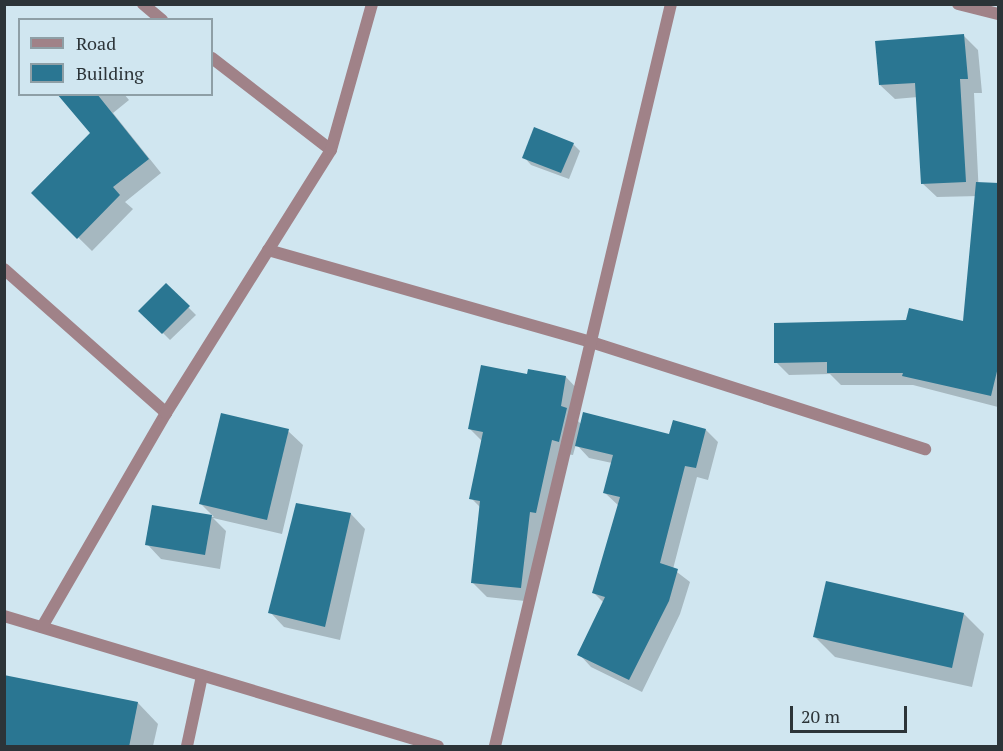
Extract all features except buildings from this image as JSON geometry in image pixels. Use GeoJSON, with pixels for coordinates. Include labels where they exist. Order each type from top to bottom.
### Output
{"type":"FeatureCollection","features":[{"type":"Feature","properties":{"kind":"street"},"geometry":{"type":"LineString","coordinates":[[143,4],[160,18]]}},
{"type":"Feature","properties":{"kind":"street"},"geometry":{"type":"LineString","coordinates":[[42,627],[166,413],[331,150],[372,4]]}},
{"type":"Feature","properties":{"kind":"street"},"geometry":{"type":"LineString","coordinates":[[495,747],[671,4]]}},
{"type":"Feature","properties":{"kind":"street"},"geometry":{"type":"LineString","coordinates":[[958,4],[999,14]]}},
{"type":"Feature","properties":{"kind":"street"},"geometry":{"type":"LineString","coordinates":[[213,59],[331,150]]}},
{"type":"Feature","properties":{"kind":"street"},"geometry":{"type":"LineString","coordinates":[[268,250],[591,342],[926,450]]}},
{"type":"Feature","properties":{"kind":"street"},"geometry":{"type":"LineString","coordinates":[[4,269],[166,413]]}},
{"type":"Feature","properties":{"kind":"street"},"geometry":{"type":"LineString","coordinates":[[4,616],[438,747]]}},
{"type":"Feature","properties":{"kind":"street"},"geometry":{"type":"LineString","coordinates":[[187,747],[202,676]]}}]}
